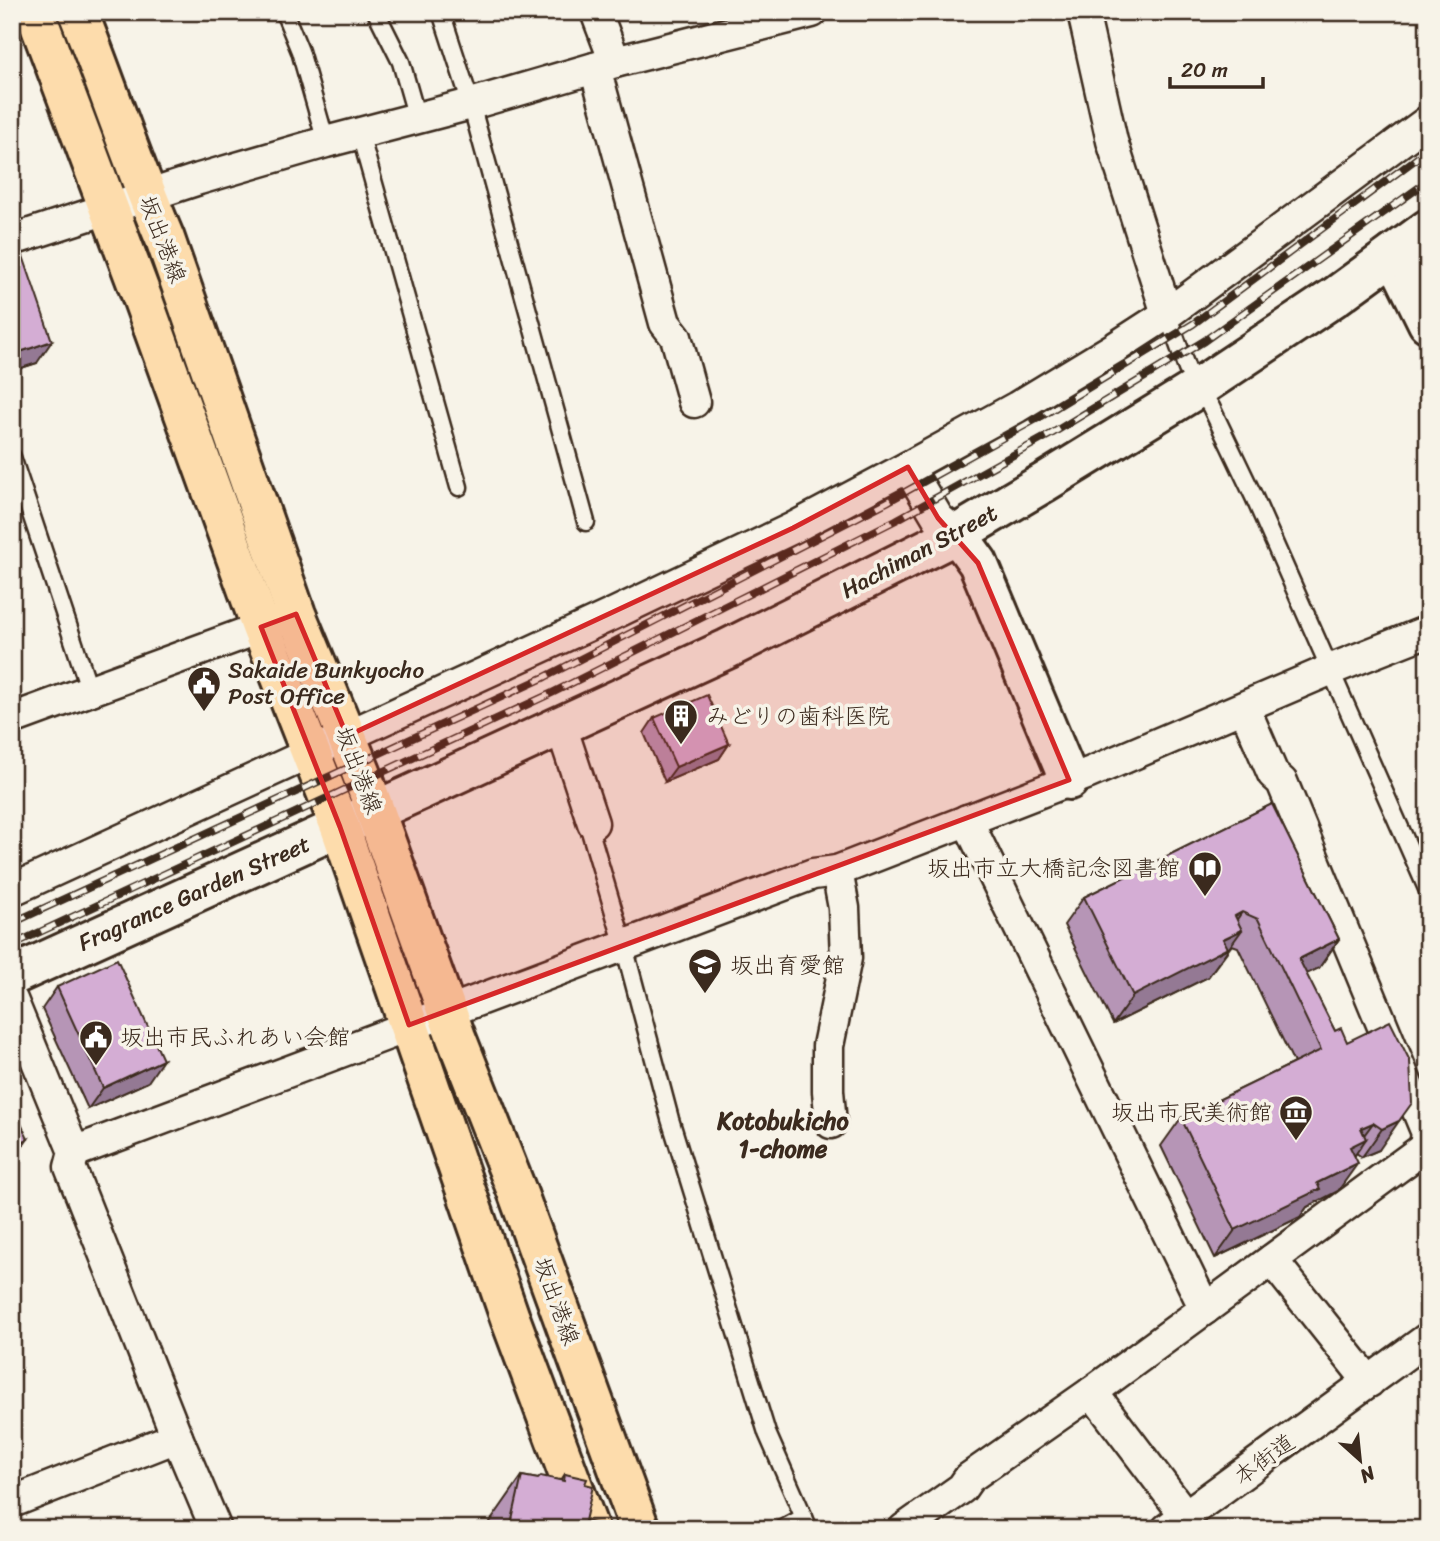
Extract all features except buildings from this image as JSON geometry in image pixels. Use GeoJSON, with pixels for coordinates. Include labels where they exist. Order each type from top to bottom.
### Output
{"type":"FeatureCollection","features":[{"type":"Feature","properties":{"kind":"main road","name":"坂出港線"},"geometry":{"type":"LineString","coordinates":[[35,12],[108,210],[279,621],[346,736],[376,811],[447,1014],[518,1194],[640,1529]]}},
{"type":"Feature","properties":{"kind":"main road","name":"坂出港線"},"geometry":{"type":"LineString","coordinates":[[78,12],[165,239],[279,621],[312,753],[510,1318],[589,1529]]}},
{"type":"Feature","properties":{"kind":"street"},"geometry":{"type":"LineString","coordinates":[[596,12],[605,65],[665,323],[676,337],[694,402]]}},
{"type":"Feature","properties":{"kind":"street"},"geometry":{"type":"LineString","coordinates":[[12,240],[326,142],[605,65],[812,12]]}},
{"type":"Feature","properties":{"kind":"street"},"geometry":{"type":"LineString","coordinates":[[1083,12],[1112,141],[1167,314]]}},
{"type":"Feature","properties":{"kind":"street"},"geometry":{"type":"LineString","coordinates":[[12,890],[793,528],[908,467],[1028,400],[1167,314],[1428,121]]}},
{"type":"Feature","properties":{"kind":"street","name":"Hachiman Street"},"geometry":{"type":"LineString","coordinates":[[376,811],[727,649],[957,534],[1198,388],[1428,229]]}},
{"type":"Feature","properties":{"kind":"street"},"geometry":{"type":"LineString","coordinates":[[1394,254],[1428,323]]}},
{"type":"Feature","properties":{"kind":"street"},"geometry":{"type":"LineString","coordinates":[[908,467],[938,519],[957,534],[978,563],[1069,780]]}},
{"type":"Feature","properties":{"kind":"street"},"geometry":{"type":"LineString","coordinates":[[12,719],[279,621]]}},
{"type":"Feature","properties":{"kind":"street"},"geometry":{"type":"LineString","coordinates":[[74,1152],[409,1025],[447,1014],[813,874],[837,871],[1069,780],[1428,631]]}},
{"type":"Feature","properties":{"kind":"street"},"geometry":{"type":"LineString","coordinates":[[904,1529],[962,1488],[969,1478],[1092,1392],[1426,1146],[1427,1133],[1282,782],[1273,774],[1244,707]]}},
{"type":"Feature","properties":{"kind":"street"},"geometry":{"type":"LineString","coordinates":[[561,726],[593,824]]}},
{"type":"Feature","properties":{"kind":"street","name":"Fragrance Garden Street"},"geometry":{"type":"LineString","coordinates":[[12,976],[376,811]]}},
{"type":"Feature","properties":{"kind":"street"},"geometry":{"type":"LineString","coordinates":[[967,820],[1205,1309]]}},
{"type":"Feature","properties":{"kind":"street"},"geometry":{"type":"LineString","coordinates":[[831,1123],[828,1046],[846,958],[844,908],[837,871]]}},
{"type":"Feature","properties":{"kind":"street"},"geometry":{"type":"LineString","coordinates":[[12,1000],[74,1152],[70,1167],[216,1529]]}},
{"type":"Feature","properties":{"kind":"street"},"geometry":{"type":"LineString","coordinates":[[1272,1259],[1368,1382]]}},
{"type":"Feature","properties":{"kind":"street","name":"本街道"},"geometry":{"type":"LineString","coordinates":[[1190,1520],[1428,1338]]}},
{"type":"Feature","properties":{"kind":"street"},"geometry":{"type":"LineString","coordinates":[[1092,1392],[1190,1520]]}},
{"type":"Feature","properties":{"kind":"street"},"geometry":{"type":"LineString","coordinates":[[12,1502],[177,1437]]}},
{"type":"Feature","properties":{"kind":"lane"},"geometry":{"type":"LineString","coordinates":[[284,12],[300,51],[326,142]]}},
{"type":"Feature","properties":{"kind":"lane"},"geometry":{"type":"LineString","coordinates":[[376,12],[401,62],[417,118]]}},
{"type":"Feature","properties":{"kind":"lane"},"geometry":{"type":"LineString","coordinates":[[441,12],[471,104],[586,522]]}},
{"type":"Feature","properties":{"kind":"lane"},"geometry":{"type":"LineString","coordinates":[[360,134],[459,487]]}},
{"type":"Feature","properties":{"kind":"lane"},"geometry":{"type":"LineString","coordinates":[[1167,314],[1187,369],[1211,407],[1254,497],[1428,891]]}},
{"type":"Feature","properties":{"kind":"lane"},"geometry":{"type":"LineString","coordinates":[[12,457],[90,691]]}},
{"type":"Feature","properties":{"kind":"lane"},"geometry":{"type":"LineString","coordinates":[[593,824],[590,831],[670,1119],[767,1433],[806,1523],[782,1529]]}},
{"type":"Feature","properties":{"kind":"highlighted area"},"geometry":{"type":"Polygon","coordinates":[[[908,467],[938,518],[978,563],[1069,780],[409,1025],[340,827],[261,627],[296,614],[347,736],[793,528],[908,467]]]}},
{"type":"Feature","properties":{"kind":"railway"},"geometry":{"type":"LineString","coordinates":[[12,923],[545,677],[887,502],[1040,417],[1193,324],[1428,150]]}},
{"type":"Feature","properties":{"kind":"railway"},"geometry":{"type":"LineString","coordinates":[[12,945],[552,693],[896,520],[1051,434],[1204,341],[1428,181]]}},
{"type":"Feature","properties":{"kind":"place","name":"Sakaide Bunkyocho Post Office"},"geometry":{"type":"Point","coordinates":[204,713]}},
{"type":"Feature","properties":{"kind":"place","name":"みどりの歯科医院"},"geometry":{"type":"Point","coordinates":[681,746]}},
{"type":"Feature","properties":{"kind":"place","name":"坂出市立大橋記念図書館"},"geometry":{"type":"Point","coordinates":[1205,898]}},
{"type":"Feature","properties":{"kind":"place","name":"坂出育愛館"},"geometry":{"type":"Point","coordinates":[705,995]}},
{"type":"Feature","properties":{"kind":"place","name":"坂出市民ふれあい会館"},"geometry":{"type":"Point","coordinates":[96,1067]}},
{"type":"Feature","properties":{"kind":"place","name":"坂出市民美術館"},"geometry":{"type":"Point","coordinates":[1296,1142]}},
{"type":"Feature","properties":{"kind":"district","name":"Kotobukicho 1-chome"},"geometry":{"type":"Point","coordinates":[783,1135]}}]}
